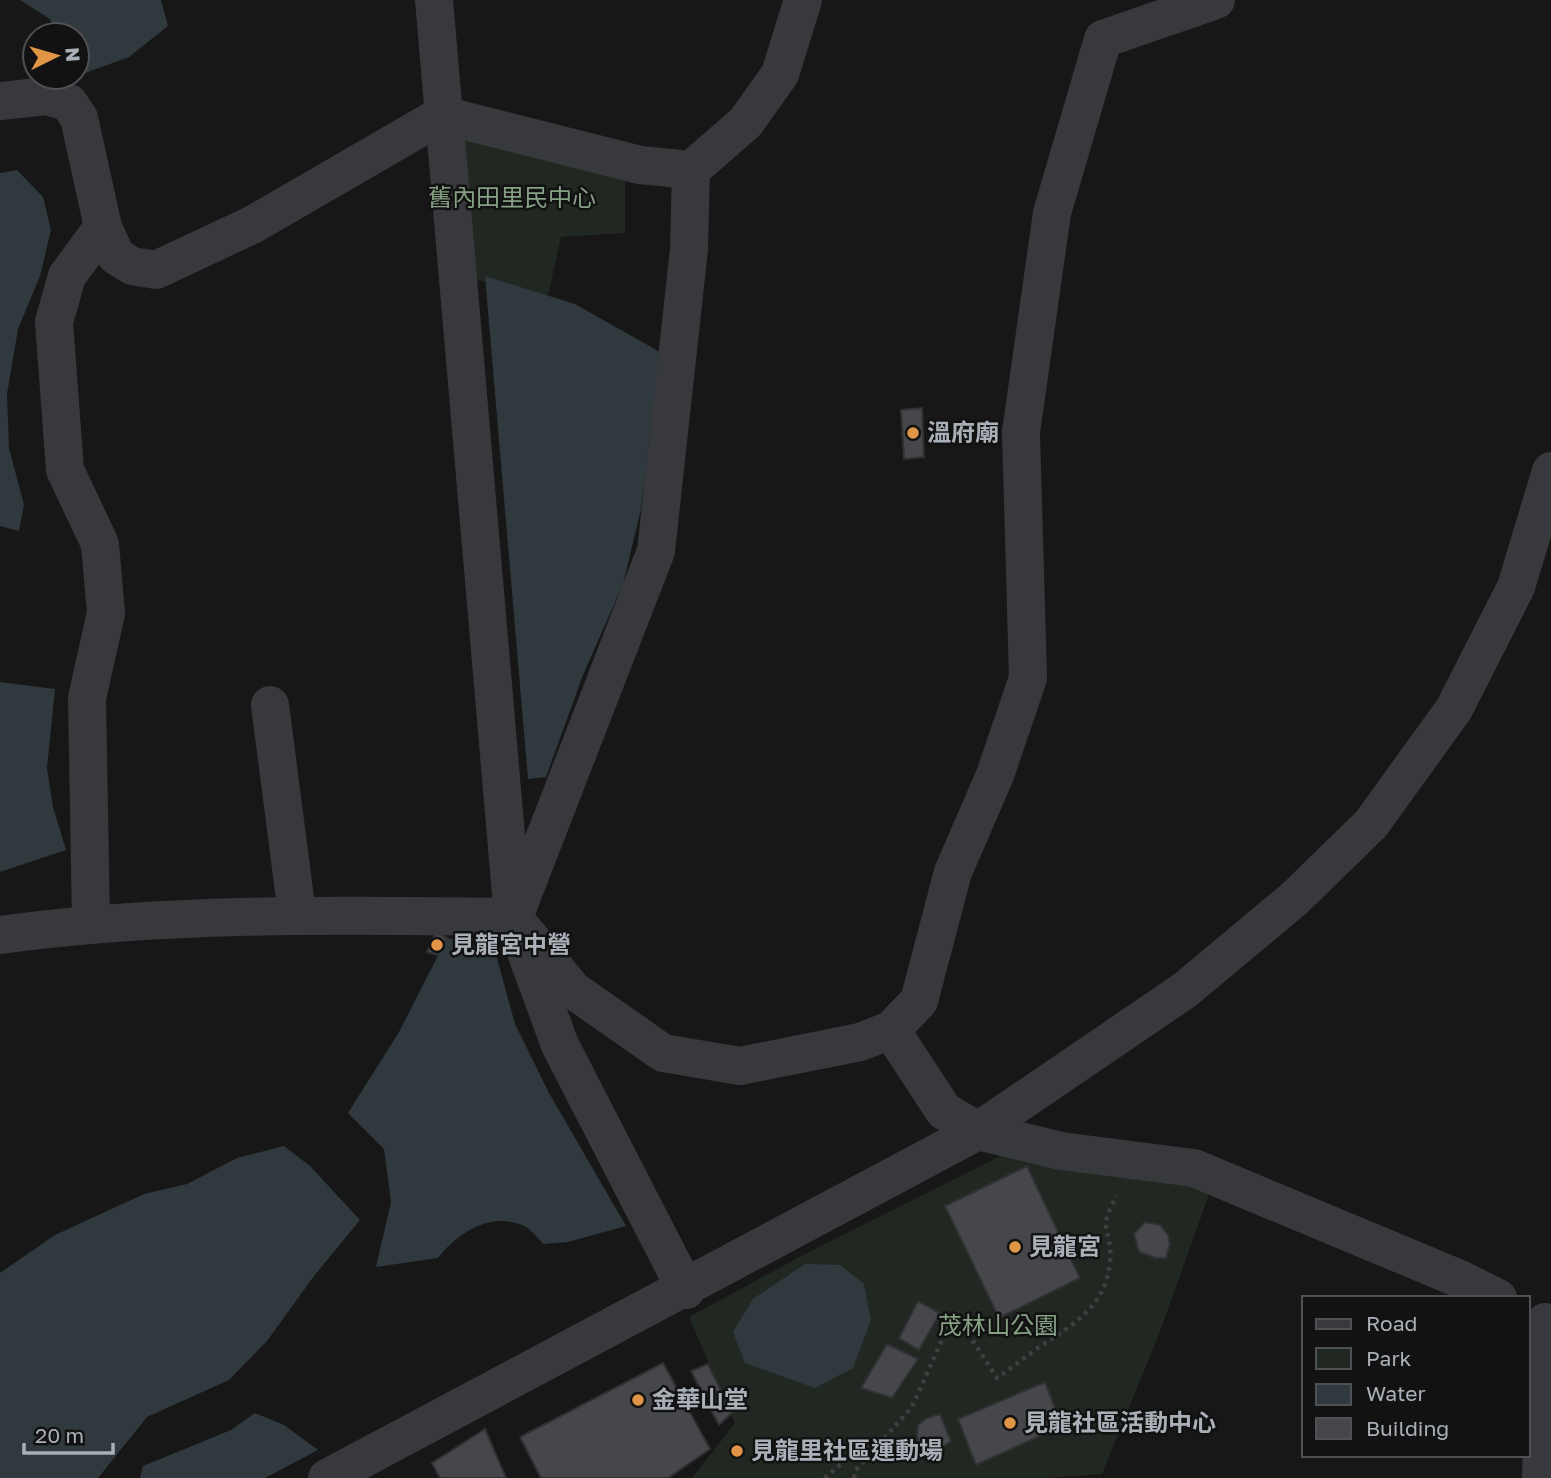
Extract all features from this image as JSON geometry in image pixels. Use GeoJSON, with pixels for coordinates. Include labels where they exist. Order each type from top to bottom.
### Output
{"type":"FeatureCollection","features":[{"type":"Feature","properties":{"kind":"street"},"geometry":{"type":"LineString","coordinates":[[434,0],[513,917],[560,1045],[686,1290]]}},
{"type":"Feature","properties":{"kind":"street"},"geometry":{"type":"LineString","coordinates":[[0,101],[47,96],[69,103],[79,118],[103,227],[116,256],[132,266],[156,270],[252,225],[442,115],[640,165],[691,170],[746,122],[780,74],[803,0]]}},
{"type":"Feature","properties":{"kind":"street"},"geometry":{"type":"LineString","coordinates":[[0,935],[92,923],[298,914],[513,917],[573,990],[663,1053],[740,1066],[860,1042],[891,1030],[919,1001],[953,872],[995,775],[1028,678],[1021,432],[1052,213],[1103,39],[1216,0]]}},
{"type":"Feature","properties":{"kind":"street"},"geometry":{"type":"LineString","coordinates":[[513,917],[656,551],[689,250],[691,170]]}},
{"type":"Feature","properties":{"kind":"street"},"geometry":{"type":"LineString","coordinates":[[92,923],[87,698],[106,613],[100,544],[65,470],[54,322],[67,275],[103,227]]}},
{"type":"Feature","properties":{"kind":"street"},"geometry":{"type":"LineString","coordinates":[[327,1478],[686,1290],[978,1131],[1185,990],[1294,900],[1371,824],[1454,709],[1516,587],[1551,471]]}},
{"type":"Feature","properties":{"kind":"street"},"geometry":{"type":"LineString","coordinates":[[270,705],[298,914]]}},
{"type":"Feature","properties":{"kind":"street"},"geometry":{"type":"LineString","coordinates":[[891,1030],[944,1111],[978,1131],[1061,1151],[1194,1168],[1460,1279],[1494,1296]]}},
{"type":"Feature","properties":{"kind":"street"},"geometry":{"type":"LineString","coordinates":[[1541,1478],[1542,1320]]}},
{"type":"Feature","properties":{"kind":"path"},"geometry":{"type":"LineString","coordinates":[[854,1478],[855,1471],[912,1407],[954,1312],[998,1378],[1040,1346],[1073,1327],[1100,1297],[1110,1262],[1104,1217],[1117,1196]]}},
{"type":"Feature","properties":{"kind":"path"},"geometry":{"type":"LineString","coordinates":[[825,1478],[858,1450],[884,1441]]}},
{"type":"Feature","properties":{"kind":"green space","name":"舊內田里民中心"},"geometry":{"type":"Polygon","coordinates":[[[442,115],[625,161],[625,233],[561,237],[548,296],[456,275],[442,115]]]}},
{"type":"Feature","properties":{"kind":"green space","name":"茂林山公園"},"geometry":{"type":"Polygon","coordinates":[[[1026,1143],[1211,1189],[1159,1334],[1102,1474],[1047,1478],[692,1478],[735,1423],[689,1317],[809,1252],[1026,1143]]]}},
{"type":"Feature","properties":{"kind":"water"},"geometry":{"type":"Polygon","coordinates":[[[20,0],[161,0],[168,26],[129,57],[91,71],[91,21],[50,19],[20,0]]]}},
{"type":"Feature","properties":{"kind":"water"},"geometry":{"type":"Polygon","coordinates":[[[17,170],[43,197],[51,230],[40,276],[18,329],[7,394],[9,448],[24,505],[19,531],[0,526],[0,173],[17,170]]]}},
{"type":"Feature","properties":{"kind":"water"},"geometry":{"type":"Polygon","coordinates":[[[485,276],[575,304],[660,352],[641,509],[623,584],[583,675],[546,777],[528,779],[485,276]]]}},
{"type":"Feature","properties":{"kind":"water"},"geometry":{"type":"Polygon","coordinates":[[[0,682],[55,689],[47,768],[53,807],[66,850],[0,872],[0,682]]]}},
{"type":"Feature","properties":{"kind":"water"},"geometry":{"type":"Polygon","coordinates":[[[447,938],[495,951],[515,1024],[549,1093],[626,1226],[568,1242],[544,1244],[524,1226],[499,1221],[487,1223],[465,1233],[438,1258],[376,1267],[391,1202],[384,1149],[348,1113],[399,1032],[447,938]]]}},
{"type":"Feature","properties":{"kind":"water"},"geometry":{"type":"Polygon","coordinates":[[[284,1146],[310,1166],[360,1220],[314,1276],[267,1341],[229,1380],[147,1417],[98,1478],[0,1478],[0,1273],[55,1235],[144,1194],[187,1184],[237,1158],[284,1146]]]}},
{"type":"Feature","properties":{"kind":"water"},"geometry":{"type":"Polygon","coordinates":[[[805,1264],[840,1265],[864,1284],[871,1320],[853,1368],[815,1388],[745,1363],[733,1332],[753,1299],[805,1264]]]}},
{"type":"Feature","properties":{"kind":"water"},"geometry":{"type":"Polygon","coordinates":[[[255,1413],[284,1425],[318,1450],[265,1478],[140,1478],[143,1466],[231,1430],[255,1413]]]}},
{"type":"Feature","properties":{"kind":"building","name":"溫府廟"},"geometry":{"type":"Polygon","coordinates":[[[922,408],[924,457],[904,459],[901,410],[922,408]]]}},
{"type":"Feature","properties":{"kind":"building","name":"見龍宮中營"},"geometry":{"type":"Polygon","coordinates":[[[436,932],[447,938],[438,955],[427,952],[436,932]]]}},
{"type":"Feature","properties":{"kind":"building","name":"見龍宮"},"geometry":{"type":"Polygon","coordinates":[[[1027,1166],[1080,1278],[999,1318],[945,1206],[1027,1166]]]}},
{"type":"Feature","properties":{"kind":"building"},"geometry":{"type":"Polygon","coordinates":[[[1145,1222],[1160,1225],[1168,1235],[1170,1244],[1166,1258],[1156,1258],[1139,1252],[1134,1234],[1145,1222]]]}},
{"type":"Feature","properties":{"kind":"building"},"geometry":{"type":"Polygon","coordinates":[[[918,1301],[940,1313],[919,1350],[899,1338],[918,1301]]]}},
{"type":"Feature","properties":{"kind":"building"},"geometry":{"type":"Polygon","coordinates":[[[887,1344],[918,1359],[892,1398],[861,1388],[887,1344]]]}},
{"type":"Feature","properties":{"kind":"building","name":"金華山堂"},"geometry":{"type":"Polygon","coordinates":[[[663,1363],[710,1449],[668,1478],[541,1478],[520,1437],[663,1363]]]}},
{"type":"Feature","properties":{"kind":"building"},"geometry":{"type":"Polygon","coordinates":[[[708,1364],[732,1413],[719,1425],[691,1371],[708,1364]]]}},
{"type":"Feature","properties":{"kind":"building","name":"見龍社區活動中心"},"geometry":{"type":"Polygon","coordinates":[[[1045,1382],[1062,1426],[976,1465],[958,1419],[1045,1382]]]}},
{"type":"Feature","properties":{"kind":"building"},"geometry":{"type":"Polygon","coordinates":[[[940,1414],[951,1441],[940,1449],[920,1448],[918,1425],[927,1418],[940,1414]]]}},
{"type":"Feature","properties":{"kind":"building"},"geometry":{"type":"Polygon","coordinates":[[[485,1429],[506,1478],[440,1478],[432,1463],[485,1429]]]}},
{"type":"Feature","properties":{"kind":"place","name":"溫府廟"},"geometry":{"type":"Point","coordinates":[913,433]}},
{"type":"Feature","properties":{"kind":"place","name":"見龍宮中營"},"geometry":{"type":"Point","coordinates":[437,945]}},
{"type":"Feature","properties":{"kind":"place","name":"見龍宮"},"geometry":{"type":"Point","coordinates":[1015,1247]}},
{"type":"Feature","properties":{"kind":"place","name":"金華山堂"},"geometry":{"type":"Point","coordinates":[638,1400]}},
{"type":"Feature","properties":{"kind":"place","name":"見龍社區活動中心"},"geometry":{"type":"Point","coordinates":[1010,1423]}},
{"type":"Feature","properties":{"kind":"place","name":"見龍里社區運動場"},"geometry":{"type":"Point","coordinates":[737,1451]}}]}
